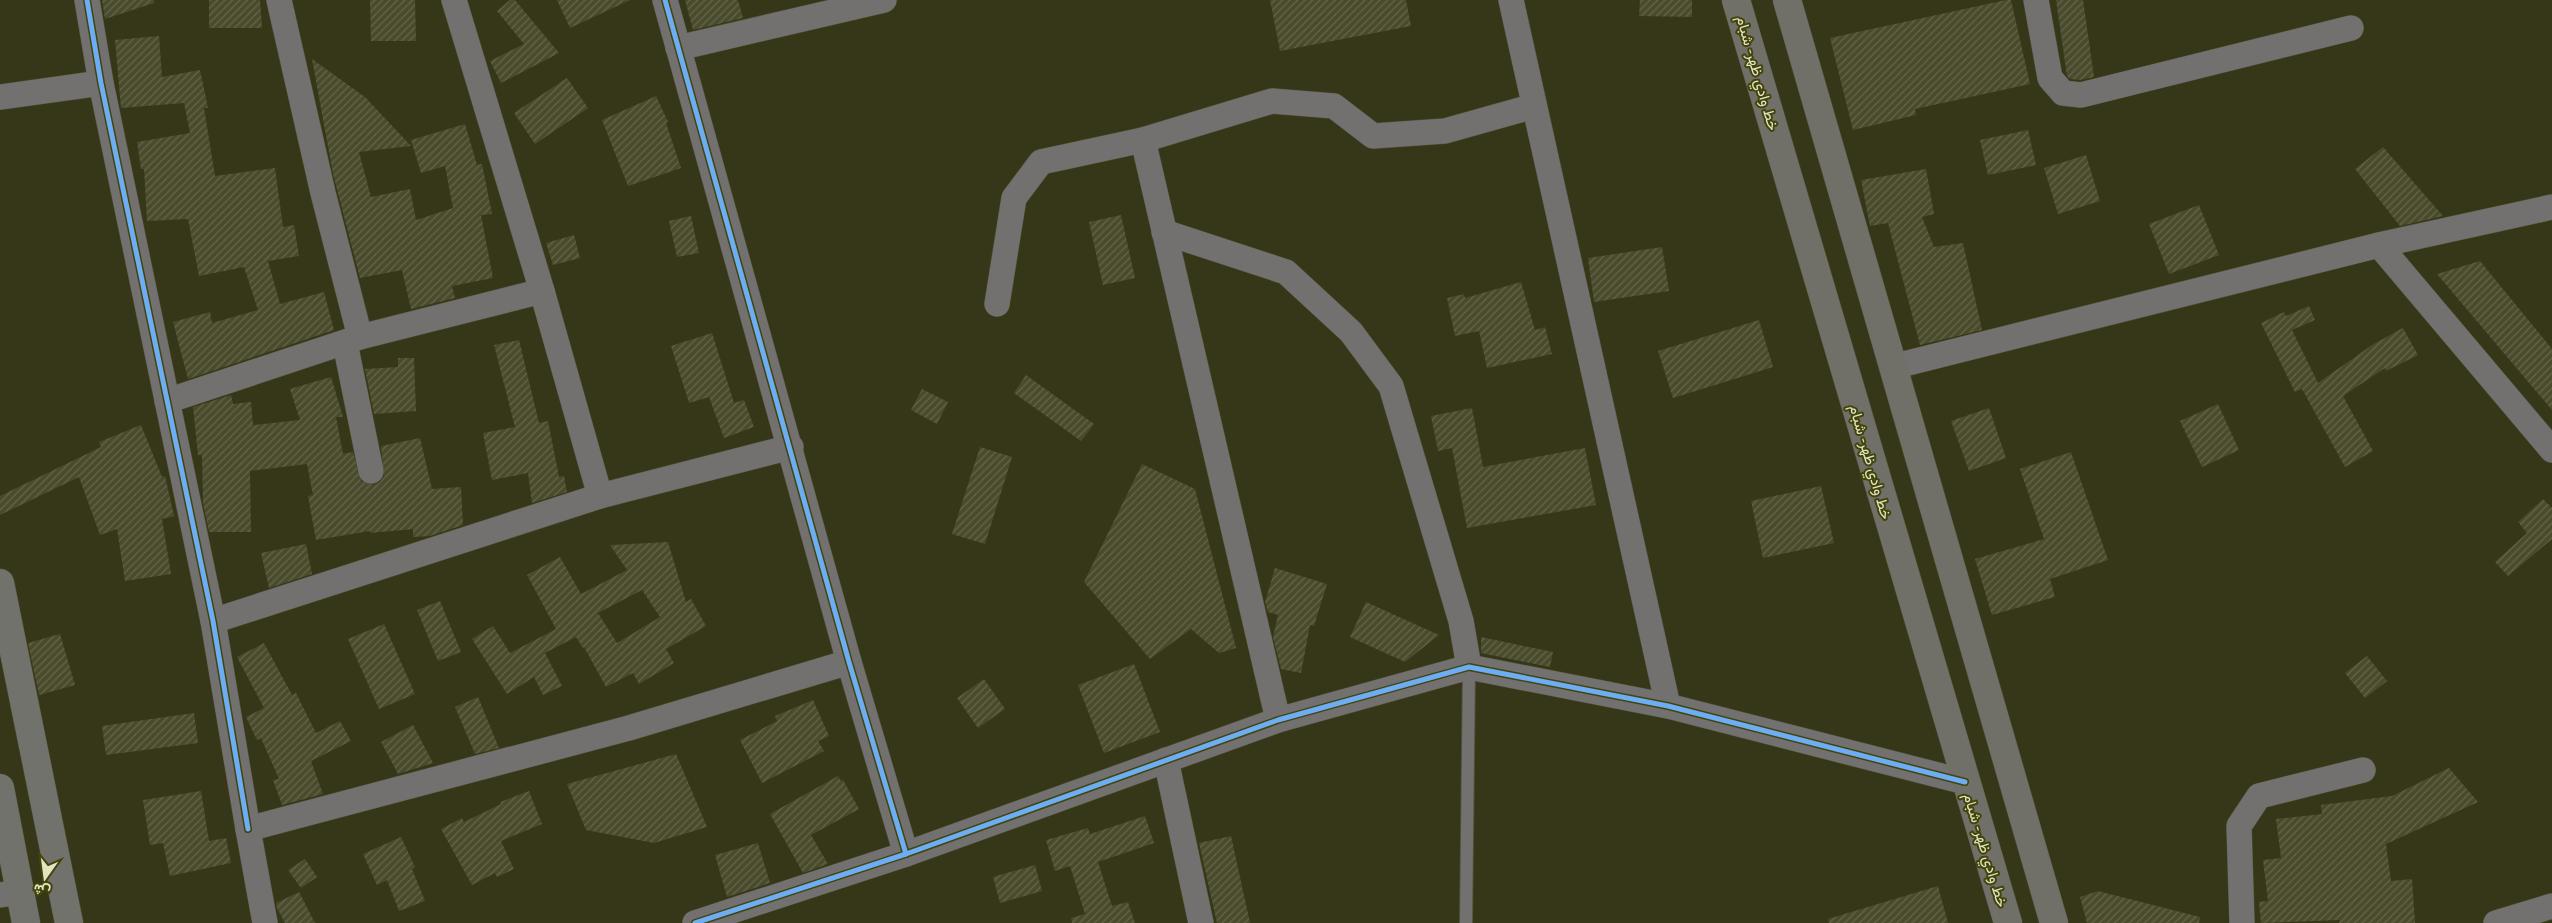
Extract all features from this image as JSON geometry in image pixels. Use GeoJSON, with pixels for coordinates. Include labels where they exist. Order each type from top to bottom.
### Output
{"type":"FeatureCollection","features":[{"type":"Feature","properties":{"kind":"main road","name":"خط وادي ظهر - شبام"},"geometry":{"type":"LineString","coordinates":[[1736,0],[2008,923]]}},
{"type":"Feature","properties":{"kind":"main road"},"geometry":{"type":"LineString","coordinates":[[1787,0],[2054,923]]}},
{"type":"Feature","properties":{"kind":"street"},"geometry":{"type":"LineString","coordinates":[[86,0],[101,83],[213,621],[265,923]]}},
{"type":"Feature","properties":{"kind":"street"},"geometry":{"type":"LineString","coordinates":[[279,0],[323,193],[353,340],[371,471]]}},
{"type":"Feature","properties":{"kind":"street"},"geometry":{"type":"LineString","coordinates":[[454,0],[542,290],[600,496]]}},
{"type":"Feature","properties":{"kind":"street"},"geometry":{"type":"LineString","coordinates":[[665,0],[791,447],[849,662],[906,854]]}},
{"type":"Feature","properties":{"kind":"street"},"geometry":{"type":"LineString","coordinates":[[678,48],[884,0]]}},
{"type":"Feature","properties":{"kind":"street"},"geometry":{"type":"LineString","coordinates":[[1511,0],[1668,706]]}},
{"type":"Feature","properties":{"kind":"street"},"geometry":{"type":"LineString","coordinates":[[2036,0],[2050,78],[2063,93],[2081,95],[2351,28]]}},
{"type":"Feature","properties":{"kind":"street"},"geometry":{"type":"LineString","coordinates":[[0,97],[101,83]]}},
{"type":"Feature","properties":{"kind":"street"},"geometry":{"type":"LineString","coordinates":[[997,304],[1014,198],[1040,162],[1143,140],[1272,101],[1334,106],[1373,136],[1446,131],[1527,108]]}},
{"type":"Feature","properties":{"kind":"street"},"geometry":{"type":"LineString","coordinates":[[1143,140],[1278,720]]}},
{"type":"Feature","properties":{"kind":"street"},"geometry":{"type":"LineString","coordinates":[[1892,367],[2379,246],[2552,208]]}},
{"type":"Feature","properties":{"kind":"street"},"geometry":{"type":"LineString","coordinates":[[1164,232],[1286,272],[1351,332],[1392,386],[1461,621],[1469,667]]}},
{"type":"Feature","properties":{"kind":"street"},"geometry":{"type":"LineString","coordinates":[[2379,246],[2552,450]]}},
{"type":"Feature","properties":{"kind":"street"},"geometry":{"type":"LineString","coordinates":[[167,401],[353,340],[542,290]]}},
{"type":"Feature","properties":{"kind":"street"},"geometry":{"type":"LineString","coordinates":[[213,621],[600,496],[791,447]]}},
{"type":"Feature","properties":{"kind":"street"},"geometry":{"type":"LineString","coordinates":[[0,583],[69,923]]}},
{"type":"Feature","properties":{"kind":"street"},"geometry":{"type":"LineString","coordinates":[[248,829],[629,728],[849,662]]}},
{"type":"Feature","properties":{"kind":"street"},"geometry":{"type":"LineString","coordinates":[[695,923],[906,854],[1278,720],[1469,667],[1668,706],[1965,782]]}},
{"type":"Feature","properties":{"kind":"street"},"geometry":{"type":"LineString","coordinates":[[1166,760],[1201,923]]}},
{"type":"Feature","properties":{"kind":"street"},"geometry":{"type":"LineString","coordinates":[[2242,923],[2239,826],[2259,796],[2363,770]]}},
{"type":"Feature","properties":{"kind":"street"},"geometry":{"type":"LineString","coordinates":[[0,788],[10,894],[26,923]]}},
{"type":"Feature","properties":{"kind":"street"},"geometry":{"type":"LineString","coordinates":[[2496,923],[2552,906]]}},
{"type":"Feature","properties":{"kind":"lane"},"geometry":{"type":"LineString","coordinates":[[1466,923],[1469,667]]}},
{"type":"Feature","properties":{"kind":"building"},"geometry":{"type":"Polygon","coordinates":[[[102,0],[154,0],[154,3],[105,19],[102,0]]]}},
{"type":"Feature","properties":{"kind":"building"},"geometry":{"type":"Polygon","coordinates":[[[209,0],[260,0],[262,28],[209,28],[209,0]]]}},
{"type":"Feature","properties":{"kind":"building"},"geometry":{"type":"Polygon","coordinates":[[[370,0],[415,0],[416,41],[371,41],[370,0]]]}},
{"type":"Feature","properties":{"kind":"building"},"geometry":{"type":"Polygon","coordinates":[[[510,0],[515,0],[559,53],[501,83],[490,61],[524,44],[497,11],[510,0]]]}},
{"type":"Feature","properties":{"kind":"building"},"geometry":{"type":"Polygon","coordinates":[[[557,0],[630,0],[570,28],[557,0]]]}},
{"type":"Feature","properties":{"kind":"building"},"geometry":{"type":"Polygon","coordinates":[[[685,0],[738,0],[743,18],[693,30],[685,0]]]}},
{"type":"Feature","properties":{"kind":"building"},"geometry":{"type":"Polygon","coordinates":[[[1270,0],[1406,0],[1411,26],[1280,51],[1270,0]]]}},
{"type":"Feature","properties":{"kind":"building"},"geometry":{"type":"Polygon","coordinates":[[[1640,0],[1692,0],[1692,17],[1639,16],[1640,0]]]}},
{"type":"Feature","properties":{"kind":"building"},"geometry":{"type":"Polygon","coordinates":[[[2011,0],[2030,84],[1915,109],[1916,115],[1853,130],[1830,38],[2011,0]]]}},
{"type":"Feature","properties":{"kind":"building"},"geometry":{"type":"Polygon","coordinates":[[[2056,0],[2083,0],[2094,77],[2080,80],[2070,79],[2067,76],[2056,0]]]}},
{"type":"Feature","properties":{"kind":"building"},"geometry":{"type":"Polygon","coordinates":[[[159,36],[162,77],[200,70],[208,108],[204,108],[215,176],[275,168],[283,227],[294,225],[299,256],[268,261],[280,304],[324,292],[334,330],[188,379],[173,322],[210,312],[212,323],[258,310],[244,267],[199,276],[188,219],[147,221],[144,169],[141,169],[137,142],[190,133],[184,103],[121,108],[115,40],[159,36]]]}},
{"type":"Feature","properties":{"kind":"building"},"geometry":{"type":"Polygon","coordinates":[[[312,59],[365,97],[411,146],[359,152],[371,197],[410,189],[416,220],[453,208],[445,166],[421,173],[411,140],[465,124],[477,165],[482,164],[492,214],[481,215],[493,278],[452,286],[455,298],[411,309],[402,270],[360,278],[333,174],[312,59]]]}},
{"type":"Feature","properties":{"kind":"building"},"geometry":{"type":"Polygon","coordinates":[[[567,78],[588,108],[535,144],[514,113],[567,78]]]}},
{"type":"Feature","properties":{"kind":"building"},"geometry":{"type":"Polygon","coordinates":[[[656,96],[668,122],[666,123],[681,168],[628,186],[602,120],[656,96]]]}},
{"type":"Feature","properties":{"kind":"building"},"geometry":{"type":"Polygon","coordinates":[[[2028,130],[2036,165],[1988,175],[1980,140],[2028,130]]]}},
{"type":"Feature","properties":{"kind":"building"},"geometry":{"type":"Polygon","coordinates":[[[2383,147],[2443,216],[2400,226],[2355,169],[2383,147]]]}},
{"type":"Feature","properties":{"kind":"building"},"geometry":{"type":"Polygon","coordinates":[[[2086,155],[2100,201],[2058,214],[2044,168],[2086,155]]]}},
{"type":"Feature","properties":{"kind":"building"},"geometry":{"type":"Polygon","coordinates":[[[1926,169],[1934,214],[1922,217],[1934,247],[1963,243],[1982,330],[1920,345],[1888,223],[1870,226],[1861,180],[1926,169]]]}},
{"type":"Feature","properties":{"kind":"building"},"geometry":{"type":"Polygon","coordinates":[[[2199,205],[2219,255],[2169,274],[2149,224],[2199,205]]]}},
{"type":"Feature","properties":{"kind":"building"},"geometry":{"type":"Polygon","coordinates":[[[1121,215],[1135,278],[1103,285],[1089,222],[1121,215]]]}},
{"type":"Feature","properties":{"kind":"building"},"geometry":{"type":"Polygon","coordinates":[[[691,216],[699,253],[677,257],[669,221],[691,216]]]}},
{"type":"Feature","properties":{"kind":"building"},"geometry":{"type":"Polygon","coordinates":[[[574,235],[580,258],[553,265],[546,243],[574,235]]]}},
{"type":"Feature","properties":{"kind":"building"},"geometry":{"type":"Polygon","coordinates":[[[1662,247],[1669,291],[1594,302],[1588,258],[1662,247]]]}},
{"type":"Feature","properties":{"kind":"building"},"geometry":{"type":"Polygon","coordinates":[[[2480,261],[2552,349],[2552,410],[2437,274],[2480,261]]]}},
{"type":"Feature","properties":{"kind":"building"},"geometry":{"type":"Polygon","coordinates":[[[1521,282],[1535,330],[1545,327],[1552,354],[1487,368],[1479,331],[1455,336],[1447,298],[1464,294],[1465,298],[1521,282]]]}},
{"type":"Feature","properties":{"kind":"building"},"geometry":{"type":"Polygon","coordinates":[[[2309,306],[2315,320],[2292,330],[2318,383],[2372,345],[2403,328],[2418,355],[2386,371],[2385,368],[2343,396],[2373,451],[2345,467],[2302,389],[2295,392],[2261,323],[2284,312],[2286,316],[2309,306]]]}},
{"type":"Feature","properties":{"kind":"building"},"geometry":{"type":"Polygon","coordinates":[[[1759,320],[1773,367],[1673,398],[1658,351],[1759,320]]]}},
{"type":"Feature","properties":{"kind":"building"},"geometry":{"type":"Polygon","coordinates":[[[712,333],[734,403],[744,400],[754,427],[724,438],[709,397],[689,403],[671,346],[712,333]]]}},
{"type":"Feature","properties":{"kind":"building"},"geometry":{"type":"Polygon","coordinates":[[[519,340],[539,423],[548,421],[559,477],[564,476],[567,492],[532,503],[528,473],[492,480],[483,433],[515,427],[494,345],[519,340]]]}},
{"type":"Feature","properties":{"kind":"building"},"geometry":{"type":"Polygon","coordinates":[[[398,358],[414,358],[416,411],[374,414],[365,369],[398,367],[398,358]]]}},
{"type":"Feature","properties":{"kind":"building"},"geometry":{"type":"Polygon","coordinates":[[[1026,375],[1094,424],[1081,441],[1014,393],[1026,375]]]}},
{"type":"Feature","properties":{"kind":"building"},"geometry":{"type":"Polygon","coordinates":[[[331,377],[343,417],[336,417],[343,454],[353,452],[361,481],[373,485],[380,482],[384,476],[381,446],[420,438],[432,489],[461,487],[463,525],[430,536],[413,537],[413,529],[370,533],[370,531],[316,540],[308,496],[313,495],[307,464],[250,471],[251,532],[209,532],[203,503],[202,455],[198,455],[193,407],[231,395],[233,404],[251,402],[253,425],[300,420],[290,389],[331,377]]]}},
{"type":"Feature","properties":{"kind":"building"},"geometry":{"type":"Polygon","coordinates":[[[922,389],[948,402],[937,424],[911,410],[922,389]]]}},
{"type":"Feature","properties":{"kind":"building"},"geometry":{"type":"Polygon","coordinates":[[[2218,404],[2239,450],[2202,467],[2180,421],[2218,404]]]}},
{"type":"Feature","properties":{"kind":"building"},"geometry":{"type":"Polygon","coordinates":[[[1472,408],[1483,467],[1585,448],[1596,505],[1467,528],[1452,448],[1438,451],[1431,416],[1472,408]]]}},
{"type":"Feature","properties":{"kind":"building"},"geometry":{"type":"Polygon","coordinates":[[[1989,408],[2006,458],[1969,471],[1951,421],[1989,408]]]}},
{"type":"Feature","properties":{"kind":"building"},"geometry":{"type":"Polygon","coordinates":[[[141,425],[162,477],[165,476],[174,516],[162,519],[171,574],[125,581],[117,529],[100,535],[79,477],[0,515],[0,496],[101,447],[99,442],[141,425]]]}},
{"type":"Feature","properties":{"kind":"building"},"geometry":{"type":"Polygon","coordinates":[[[980,447],[1012,457],[985,544],[952,534],[980,447]]]}},
{"type":"Feature","properties":{"kind":"building"},"geometry":{"type":"Polygon","coordinates":[[[2071,452],[2108,560],[2050,579],[2055,597],[1992,615],[1975,559],[2044,539],[2020,469],[2071,452]]]}},
{"type":"Feature","properties":{"kind":"building"},"geometry":{"type":"Polygon","coordinates":[[[1142,464],[1195,489],[1236,648],[1219,653],[1191,629],[1150,659],[1084,582],[1142,464]]]}},
{"type":"Feature","properties":{"kind":"building"},"geometry":{"type":"Polygon","coordinates":[[[1821,486],[1834,543],[1763,558],[1751,501],[1821,486]]]}},
{"type":"Feature","properties":{"kind":"building"},"geometry":{"type":"Polygon","coordinates":[[[2543,499],[2552,508],[2552,539],[2508,576],[2495,562],[2527,533],[2518,522],[2543,499]]]}},
{"type":"Feature","properties":{"kind":"building"},"geometry":{"type":"Polygon","coordinates":[[[668,542],[686,602],[691,599],[706,626],[666,649],[674,663],[639,684],[633,673],[606,687],[584,647],[576,637],[545,653],[562,686],[543,695],[534,677],[507,694],[472,639],[493,626],[510,653],[556,629],[527,575],[560,557],[581,594],[627,570],[610,545],[668,542]],[[642,590],[598,613],[617,643],[660,617],[642,590]]]}},
{"type":"Feature","properties":{"kind":"building"},"geometry":{"type":"Polygon","coordinates":[[[306,544],[312,574],[269,588],[261,553],[306,544]]]}},
{"type":"Feature","properties":{"kind":"building"},"geometry":{"type":"Polygon","coordinates":[[[1275,568],[1327,584],[1314,626],[1310,625],[1301,673],[1281,669],[1273,637],[1278,615],[1268,612],[1265,602],[1275,568]]]}},
{"type":"Feature","properties":{"kind":"building"},"geometry":{"type":"Polygon","coordinates":[[[440,601],[461,652],[438,661],[417,610],[440,601]]]}},
{"type":"Feature","properties":{"kind":"building"},"geometry":{"type":"Polygon","coordinates":[[[1366,602],[1439,635],[1405,662],[1350,637],[1366,602]]]}},
{"type":"Feature","properties":{"kind":"building"},"geometry":{"type":"Polygon","coordinates":[[[384,624],[415,694],[379,709],[348,639],[384,624]]]}},
{"type":"Feature","properties":{"kind":"building"},"geometry":{"type":"Polygon","coordinates":[[[60,634],[75,685],[39,695],[28,643],[60,634]]]}},
{"type":"Feature","properties":{"kind":"building"},"geometry":{"type":"Polygon","coordinates":[[[1481,637],[1553,652],[1550,667],[1481,653],[1481,637]]]}},
{"type":"Feature","properties":{"kind":"building"},"geometry":{"type":"Polygon","coordinates":[[[264,643],[292,695],[296,693],[316,733],[340,721],[351,741],[311,761],[323,794],[282,805],[273,780],[279,779],[261,738],[257,740],[246,717],[264,708],[237,657],[264,643]]]}},
{"type":"Feature","properties":{"kind":"building"},"geometry":{"type":"Polygon","coordinates":[[[2367,656],[2387,681],[2365,698],[2345,673],[2367,656]]]}},
{"type":"Feature","properties":{"kind":"building"},"geometry":{"type":"Polygon","coordinates":[[[1134,664],[1160,732],[1104,753],[1078,685],[1134,664]]]}},
{"type":"Feature","properties":{"kind":"building"},"geometry":{"type":"Polygon","coordinates":[[[984,679],[1005,709],[978,728],[957,698],[984,679]]]}},
{"type":"Feature","properties":{"kind":"building"},"geometry":{"type":"Polygon","coordinates":[[[478,697],[499,748],[475,754],[455,707],[478,697]]]}},
{"type":"Feature","properties":{"kind":"building"},"geometry":{"type":"Polygon","coordinates":[[[813,700],[829,736],[818,741],[824,751],[762,783],[740,740],[777,721],[775,716],[813,700]]]}},
{"type":"Feature","properties":{"kind":"building"},"geometry":{"type":"Polygon","coordinates":[[[194,713],[198,743],[106,755],[102,726],[194,713]]]}},
{"type":"Feature","properties":{"kind":"building"},"geometry":{"type":"Polygon","coordinates":[[[413,725],[433,763],[398,774],[381,742],[413,725]]]}},
{"type":"Feature","properties":{"kind":"building"},"geometry":{"type":"Polygon","coordinates":[[[676,754],[707,827],[654,843],[586,830],[567,784],[676,754]]]}},
{"type":"Feature","properties":{"kind":"building"},"geometry":{"type":"Polygon","coordinates":[[[2449,768],[2478,802],[2386,844],[2391,881],[2412,879],[2415,923],[2339,923],[2340,920],[2261,923],[2259,902],[2268,901],[2263,860],[2281,858],[2276,819],[2322,814],[2321,805],[2392,796],[2449,768]]]}},
{"type":"Feature","properties":{"kind":"building"},"geometry":{"type":"Polygon","coordinates":[[[838,776],[841,781],[843,780],[859,809],[811,835],[828,864],[803,873],[770,814],[838,776]]]}},
{"type":"Feature","properties":{"kind":"building"},"geometry":{"type":"Polygon","coordinates":[[[201,791],[209,841],[226,838],[231,863],[170,876],[163,843],[150,845],[143,800],[201,791]]]}},
{"type":"Feature","properties":{"kind":"building"},"geometry":{"type":"Polygon","coordinates":[[[529,791],[542,824],[501,841],[514,869],[497,877],[495,873],[472,885],[441,829],[462,818],[464,822],[501,804],[500,802],[529,791]]]}},
{"type":"Feature","properties":{"kind":"building"},"geometry":{"type":"Polygon","coordinates":[[[1145,816],[1154,843],[1098,862],[1112,906],[1128,902],[1135,923],[1072,923],[1071,918],[1085,914],[1070,866],[1055,871],[1046,840],[1088,828],[1090,834],[1145,816]]]}},
{"type":"Feature","properties":{"kind":"building"},"geometry":{"type":"Polygon","coordinates":[[[1231,836],[1250,923],[1217,923],[1199,843],[1231,836]]]}},
{"type":"Feature","properties":{"kind":"building"},"geometry":{"type":"Polygon","coordinates":[[[401,837],[415,867],[412,869],[425,901],[399,911],[387,880],[377,885],[363,854],[401,837]]]}},
{"type":"Feature","properties":{"kind":"building"},"geometry":{"type":"Polygon","coordinates":[[[758,843],[770,883],[727,897],[715,855],[758,843]]]}},
{"type":"Feature","properties":{"kind":"building"},"geometry":{"type":"Polygon","coordinates":[[[305,859],[317,877],[301,888],[288,870],[305,859]]]}},
{"type":"Feature","properties":{"kind":"building"},"geometry":{"type":"Polygon","coordinates":[[[1035,865],[1042,891],[1000,903],[993,877],[1035,865]]]}},
{"type":"Feature","properties":{"kind":"building"},"geometry":{"type":"Polygon","coordinates":[[[1938,886],[1948,923],[1829,923],[1828,919],[1938,886]]]}},
{"type":"Feature","properties":{"kind":"building"},"geometry":{"type":"Polygon","coordinates":[[[2098,891],[2200,917],[2199,923],[2087,923],[2080,897],[2098,891]]]}},
{"type":"Feature","properties":{"kind":"building"},"geometry":{"type":"Polygon","coordinates":[[[299,892],[315,923],[285,923],[277,908],[276,903],[299,892]]]}},
{"type":"Feature","properties":{"kind":"cycle path"},"geometry":{"type":"LineString","coordinates":[[87,0],[101,83],[213,621],[248,829]]}},
{"type":"Feature","properties":{"kind":"cycle path"},"geometry":{"type":"LineString","coordinates":[[665,0],[849,662],[906,854]]}},
{"type":"Feature","properties":{"kind":"cycle path"},"geometry":{"type":"LineString","coordinates":[[695,923],[906,854],[1278,720],[1469,667],[1668,706],[1965,782]]}}]}
